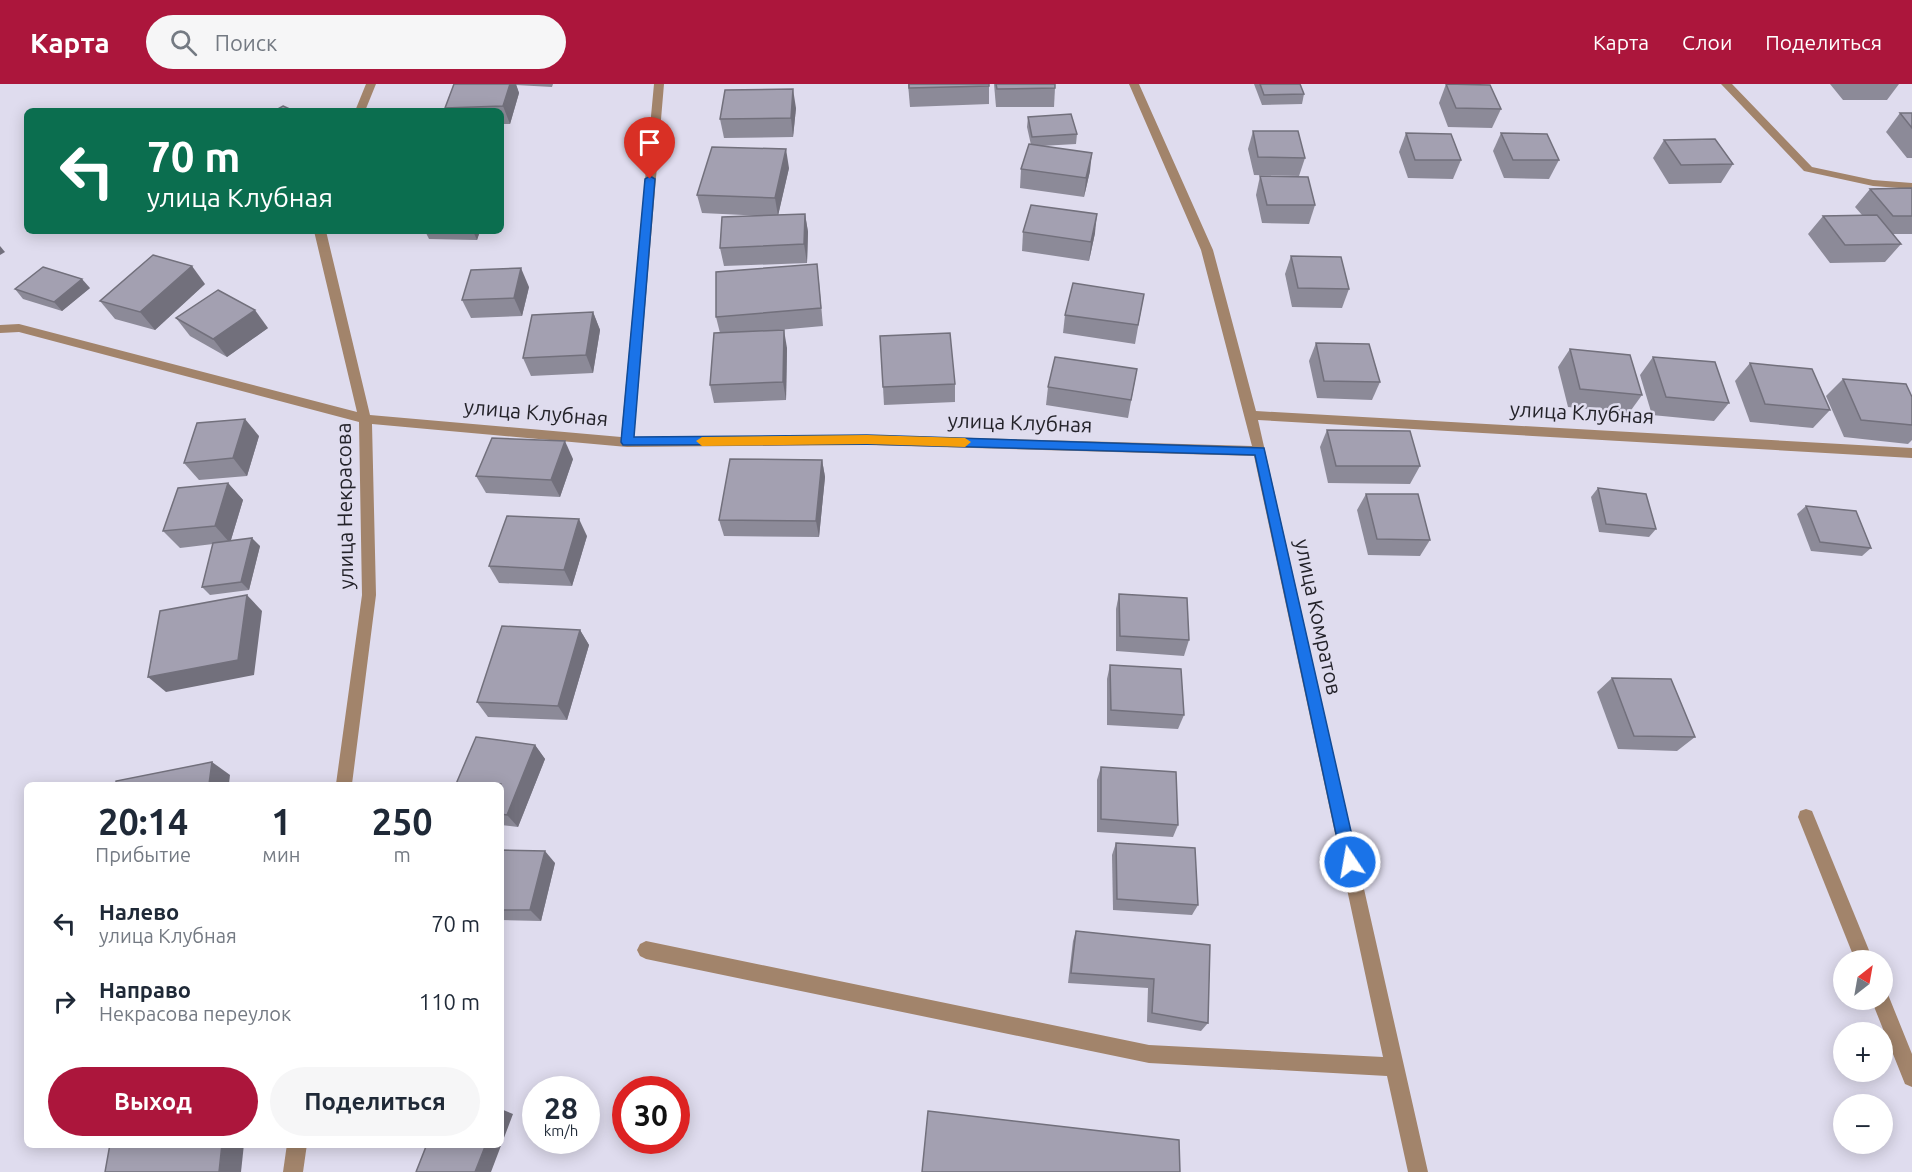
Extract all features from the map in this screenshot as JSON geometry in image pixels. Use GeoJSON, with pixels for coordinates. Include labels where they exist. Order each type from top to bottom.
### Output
{"type":"FeatureCollection","features":[{"type":"Feature","properties":{"kind":"street"},"geometry":{"type":"LineString","coordinates":[[361,108],[371,84]]}},
{"type":"Feature","properties":{"kind":"street"},"geometry":{"type":"LineString","coordinates":[[627,442],[659,84]]}},
{"type":"Feature","properties":{"kind":"street","name":"улица Комратов"},"geometry":{"type":"LineString","coordinates":[[1134,84],[1208,250],[1260,451],[1418,1172]]}},
{"type":"Feature","properties":{"kind":"street"},"geometry":{"type":"LineString","coordinates":[[1726,84],[1808,169],[1873,183],[1912,186]]}},
{"type":"Feature","properties":{"kind":"street","name":"улица Некрасова"},"geometry":{"type":"LineString","coordinates":[[321,234],[365,419],[369,595],[344,782]]}},
{"type":"Feature","properties":{"kind":"street","name":"улица Клубная"},"geometry":{"type":"LineString","coordinates":[[0,329],[19,328],[365,419],[627,442],[867,440],[1260,451]]}},
{"type":"Feature","properties":{"kind":"street","name":"улица Клубная"},"geometry":{"type":"LineString","coordinates":[[1250,416],[1912,453]]}},
{"type":"Feature","properties":{"kind":"street"},"geometry":{"type":"LineString","coordinates":[[1806,817],[1860,950]]}},
{"type":"Feature","properties":{"kind":"street"},"geometry":{"type":"LineString","coordinates":[[646,950],[1149,1054],[1395,1067]]}},
{"type":"Feature","properties":{"kind":"street"},"geometry":{"type":"LineString","coordinates":[[1885,1010],[1912,1077]]}},
{"type":"Feature","properties":{"kind":"street"},"geometry":{"type":"LineString","coordinates":[[293,1172],[296,1148]]}},
{"type":"Feature","properties":{"kind":"building"},"geometry":{"type":"Polygon","coordinates":[[[454,84],[510,84],[503,106],[445,108],[454,84]]]}},
{"type":"Feature","properties":{"kind":"building"},"geometry":{"type":"Polygon","coordinates":[[[909,84],[989,84],[989,86],[909,88],[909,84]]]}},
{"type":"Feature","properties":{"kind":"building"},"geometry":{"type":"Polygon","coordinates":[[[996,84],[1055,84],[1055,88],[997,89],[996,84]]]}},
{"type":"Feature","properties":{"kind":"building"},"geometry":{"type":"Polygon","coordinates":[[[1260,84],[1300,84],[1304,94],[1264,95],[1260,84]]]}},
{"type":"Feature","properties":{"kind":"building"},"geometry":{"type":"Polygon","coordinates":[[[1446,84],[1490,85],[1501,109],[1456,108],[1446,84]]]}},
{"type":"Feature","properties":{"kind":"building"},"geometry":{"type":"Polygon","coordinates":[[[793,89],[791,118],[720,119],[725,90],[793,89]]]}},
{"type":"Feature","properties":{"kind":"building"},"geometry":{"type":"Polygon","coordinates":[[[1900,113],[1912,113],[1912,128],[1900,113]]]}},
{"type":"Feature","properties":{"kind":"building"},"geometry":{"type":"Polygon","coordinates":[[[1071,114],[1077,134],[1032,137],[1028,117],[1071,114]]]}},
{"type":"Feature","properties":{"kind":"building"},"geometry":{"type":"Polygon","coordinates":[[[1253,131],[1298,131],[1305,158],[1258,157],[1253,131]]]}},
{"type":"Feature","properties":{"kind":"building"},"geometry":{"type":"Polygon","coordinates":[[[1406,133],[1451,134],[1461,160],[1415,160],[1406,133]]]}},
{"type":"Feature","properties":{"kind":"building"},"geometry":{"type":"Polygon","coordinates":[[[1501,133],[1547,134],[1559,160],[1513,160],[1501,133]]]}},
{"type":"Feature","properties":{"kind":"building"},"geometry":{"type":"Polygon","coordinates":[[[1715,139],[1733,164],[1681,165],[1664,140],[1715,139]]]}},
{"type":"Feature","properties":{"kind":"building"},"geometry":{"type":"Polygon","coordinates":[[[1029,144],[1092,153],[1086,178],[1021,169],[1029,144]]]}},
{"type":"Feature","properties":{"kind":"building"},"geometry":{"type":"Polygon","coordinates":[[[712,147],[786,149],[775,198],[697,195],[712,147]]]}},
{"type":"Feature","properties":{"kind":"building"},"geometry":{"type":"Polygon","coordinates":[[[1260,176],[1308,177],[1315,205],[1267,205],[1260,176]]]}},
{"type":"Feature","properties":{"kind":"building"},"geometry":{"type":"Polygon","coordinates":[[[1912,188],[1912,216],[1893,216],[1870,189],[1912,188]]]}},
{"type":"Feature","properties":{"kind":"building"},"geometry":{"type":"Polygon","coordinates":[[[1031,205],[1097,214],[1091,242],[1023,232],[1031,205]]]}},
{"type":"Feature","properties":{"kind":"building"},"geometry":{"type":"Polygon","coordinates":[[[805,214],[804,244],[720,248],[722,217],[805,214]]]}},
{"type":"Feature","properties":{"kind":"building"},"geometry":{"type":"Polygon","coordinates":[[[1877,215],[1901,244],[1845,245],[1823,216],[1877,215]]]}},
{"type":"Feature","properties":{"kind":"building"},"geometry":{"type":"Polygon","coordinates":[[[153,255],[192,266],[140,312],[100,301],[153,255]]]}},
{"type":"Feature","properties":{"kind":"building"},"geometry":{"type":"Polygon","coordinates":[[[1291,256],[1341,257],[1349,289],[1298,288],[1291,256]]]}},
{"type":"Feature","properties":{"kind":"building"},"geometry":{"type":"Polygon","coordinates":[[[817,264],[821,308],[716,317],[716,272],[817,264]]]}},
{"type":"Feature","properties":{"kind":"building"},"geometry":{"type":"Polygon","coordinates":[[[43,267],[82,279],[54,302],[15,289],[43,267]]]}},
{"type":"Feature","properties":{"kind":"building"},"geometry":{"type":"Polygon","coordinates":[[[521,268],[514,298],[462,300],[471,270],[521,268]]]}},
{"type":"Feature","properties":{"kind":"building"},"geometry":{"type":"Polygon","coordinates":[[[1073,283],[1144,294],[1138,325],[1065,315],[1073,283]]]}},
{"type":"Feature","properties":{"kind":"building"},"geometry":{"type":"Polygon","coordinates":[[[218,290],[255,310],[213,339],[176,318],[218,290]]]}},
{"type":"Feature","properties":{"kind":"building"},"geometry":{"type":"Polygon","coordinates":[[[593,312],[586,355],[523,358],[532,315],[593,312]]]}},
{"type":"Feature","properties":{"kind":"building"},"geometry":{"type":"Polygon","coordinates":[[[784,330],[783,382],[710,385],[714,333],[784,330]]]}},
{"type":"Feature","properties":{"kind":"building"},"geometry":{"type":"Polygon","coordinates":[[[950,333],[955,384],[883,387],[880,336],[950,333]]]}},
{"type":"Feature","properties":{"kind":"building"},"geometry":{"type":"Polygon","coordinates":[[[1316,343],[1369,344],[1380,382],[1324,381],[1316,343]]]}},
{"type":"Feature","properties":{"kind":"building"},"geometry":{"type":"Polygon","coordinates":[[[1570,349],[1630,355],[1642,395],[1580,389],[1570,349]]]}},
{"type":"Feature","properties":{"kind":"building"},"geometry":{"type":"Polygon","coordinates":[[[1055,357],[1137,369],[1131,400],[1048,387],[1055,357]]]}},
{"type":"Feature","properties":{"kind":"building"},"geometry":{"type":"Polygon","coordinates":[[[1653,357],[1715,362],[1729,403],[1666,397],[1653,357]]]}},
{"type":"Feature","properties":{"kind":"building"},"geometry":{"type":"Polygon","coordinates":[[[1750,363],[1812,369],[1830,410],[1765,404],[1750,363]]]}},
{"type":"Feature","properties":{"kind":"building"},"geometry":{"type":"Polygon","coordinates":[[[1843,379],[1906,384],[1912,397],[1912,425],[1861,420],[1843,379]]]}},
{"type":"Feature","properties":{"kind":"building"},"geometry":{"type":"Polygon","coordinates":[[[245,419],[233,458],[184,463],[197,423],[245,419]]]}},
{"type":"Feature","properties":{"kind":"building"},"geometry":{"type":"Polygon","coordinates":[[[1327,430],[1410,431],[1420,466],[1336,466],[1327,430]]]}},
{"type":"Feature","properties":{"kind":"building"},"geometry":{"type":"Polygon","coordinates":[[[492,438],[565,441],[551,480],[476,476],[492,438]]]}},
{"type":"Feature","properties":{"kind":"building"},"geometry":{"type":"Polygon","coordinates":[[[730,459],[822,460],[816,521],[719,520],[730,459]]]}},
{"type":"Feature","properties":{"kind":"building"},"geometry":{"type":"Polygon","coordinates":[[[228,483],[215,526],[163,531],[178,488],[228,483]]]}},
{"type":"Feature","properties":{"kind":"building"},"geometry":{"type":"Polygon","coordinates":[[[1598,488],[1646,494],[1656,529],[1606,524],[1598,488]]]}},
{"type":"Feature","properties":{"kind":"building"},"geometry":{"type":"Polygon","coordinates":[[[1366,494],[1418,494],[1430,540],[1377,539],[1366,494]]]}},
{"type":"Feature","properties":{"kind":"building"},"geometry":{"type":"Polygon","coordinates":[[[1806,506],[1856,511],[1871,548],[1820,542],[1806,506]]]}},
{"type":"Feature","properties":{"kind":"building"},"geometry":{"type":"Polygon","coordinates":[[[507,516],[579,519],[564,570],[489,566],[507,516]]]}},
{"type":"Feature","properties":{"kind":"building"},"geometry":{"type":"Polygon","coordinates":[[[252,538],[241,582],[202,587],[213,543],[252,538]]]}},
{"type":"Feature","properties":{"kind":"building"},"geometry":{"type":"Polygon","coordinates":[[[1119,594],[1187,598],[1189,640],[1120,636],[1119,594]]]}},
{"type":"Feature","properties":{"kind":"building"},"geometry":{"type":"Polygon","coordinates":[[[247,595],[238,660],[148,677],[160,611],[247,595]]]}},
{"type":"Feature","properties":{"kind":"building"},"geometry":{"type":"Polygon","coordinates":[[[502,626],[580,630],[558,706],[477,702],[502,626]]]}},
{"type":"Feature","properties":{"kind":"building"},"geometry":{"type":"Polygon","coordinates":[[[1110,665],[1181,669],[1184,715],[1111,710],[1110,665]]]}},
{"type":"Feature","properties":{"kind":"building"},"geometry":{"type":"Polygon","coordinates":[[[1612,678],[1671,679],[1695,737],[1634,736],[1612,678]]]}},
{"type":"Feature","properties":{"kind":"building"},"geometry":{"type":"Polygon","coordinates":[[[476,737],[535,745],[507,815],[504,814],[504,782],[457,782],[476,737]]]}},
{"type":"Feature","properties":{"kind":"building"},"geometry":{"type":"Polygon","coordinates":[[[212,762],[209,782],[116,781],[212,762]]]}},
{"type":"Feature","properties":{"kind":"building"},"geometry":{"type":"Polygon","coordinates":[[[1101,767],[1176,772],[1178,825],[1101,819],[1101,767]]]}},
{"type":"Feature","properties":{"kind":"building"},"geometry":{"type":"Polygon","coordinates":[[[1116,843],[1195,848],[1198,905],[1117,899],[1116,843]]]}},
{"type":"Feature","properties":{"kind":"building"},"geometry":{"type":"Polygon","coordinates":[[[504,850],[545,851],[530,910],[504,910],[504,850]]]}},
{"type":"Feature","properties":{"kind":"building"},"geometry":{"type":"Polygon","coordinates":[[[1076,931],[1210,945],[1208,1023],[1152,1013],[1154,979],[1071,973],[1076,931]]]}},
{"type":"Feature","properties":{"kind":"building"},"geometry":{"type":"Polygon","coordinates":[[[928,1111],[1179,1140],[1180,1172],[922,1172],[928,1111]]]}},
{"type":"Feature","properties":{"kind":"building"},"geometry":{"type":"Polygon","coordinates":[[[109,1148],[222,1148],[219,1172],[105,1172],[109,1148]]]}},
{"type":"Feature","properties":{"kind":"building"},"geometry":{"type":"Polygon","coordinates":[[[425,1148],[484,1148],[475,1172],[416,1172],[425,1148]]]}},
{"type":"Feature","properties":{"kind":"slow traffic"},"geometry":{"type":"LineString","coordinates":[[702,441],[965,442]]}},
{"type":"Feature","properties":{"kind":"route"},"geometry":{"type":"LineString","coordinates":[[650,179],[627,442],[867,440],[1260,451],[1350,862]]}}]}
